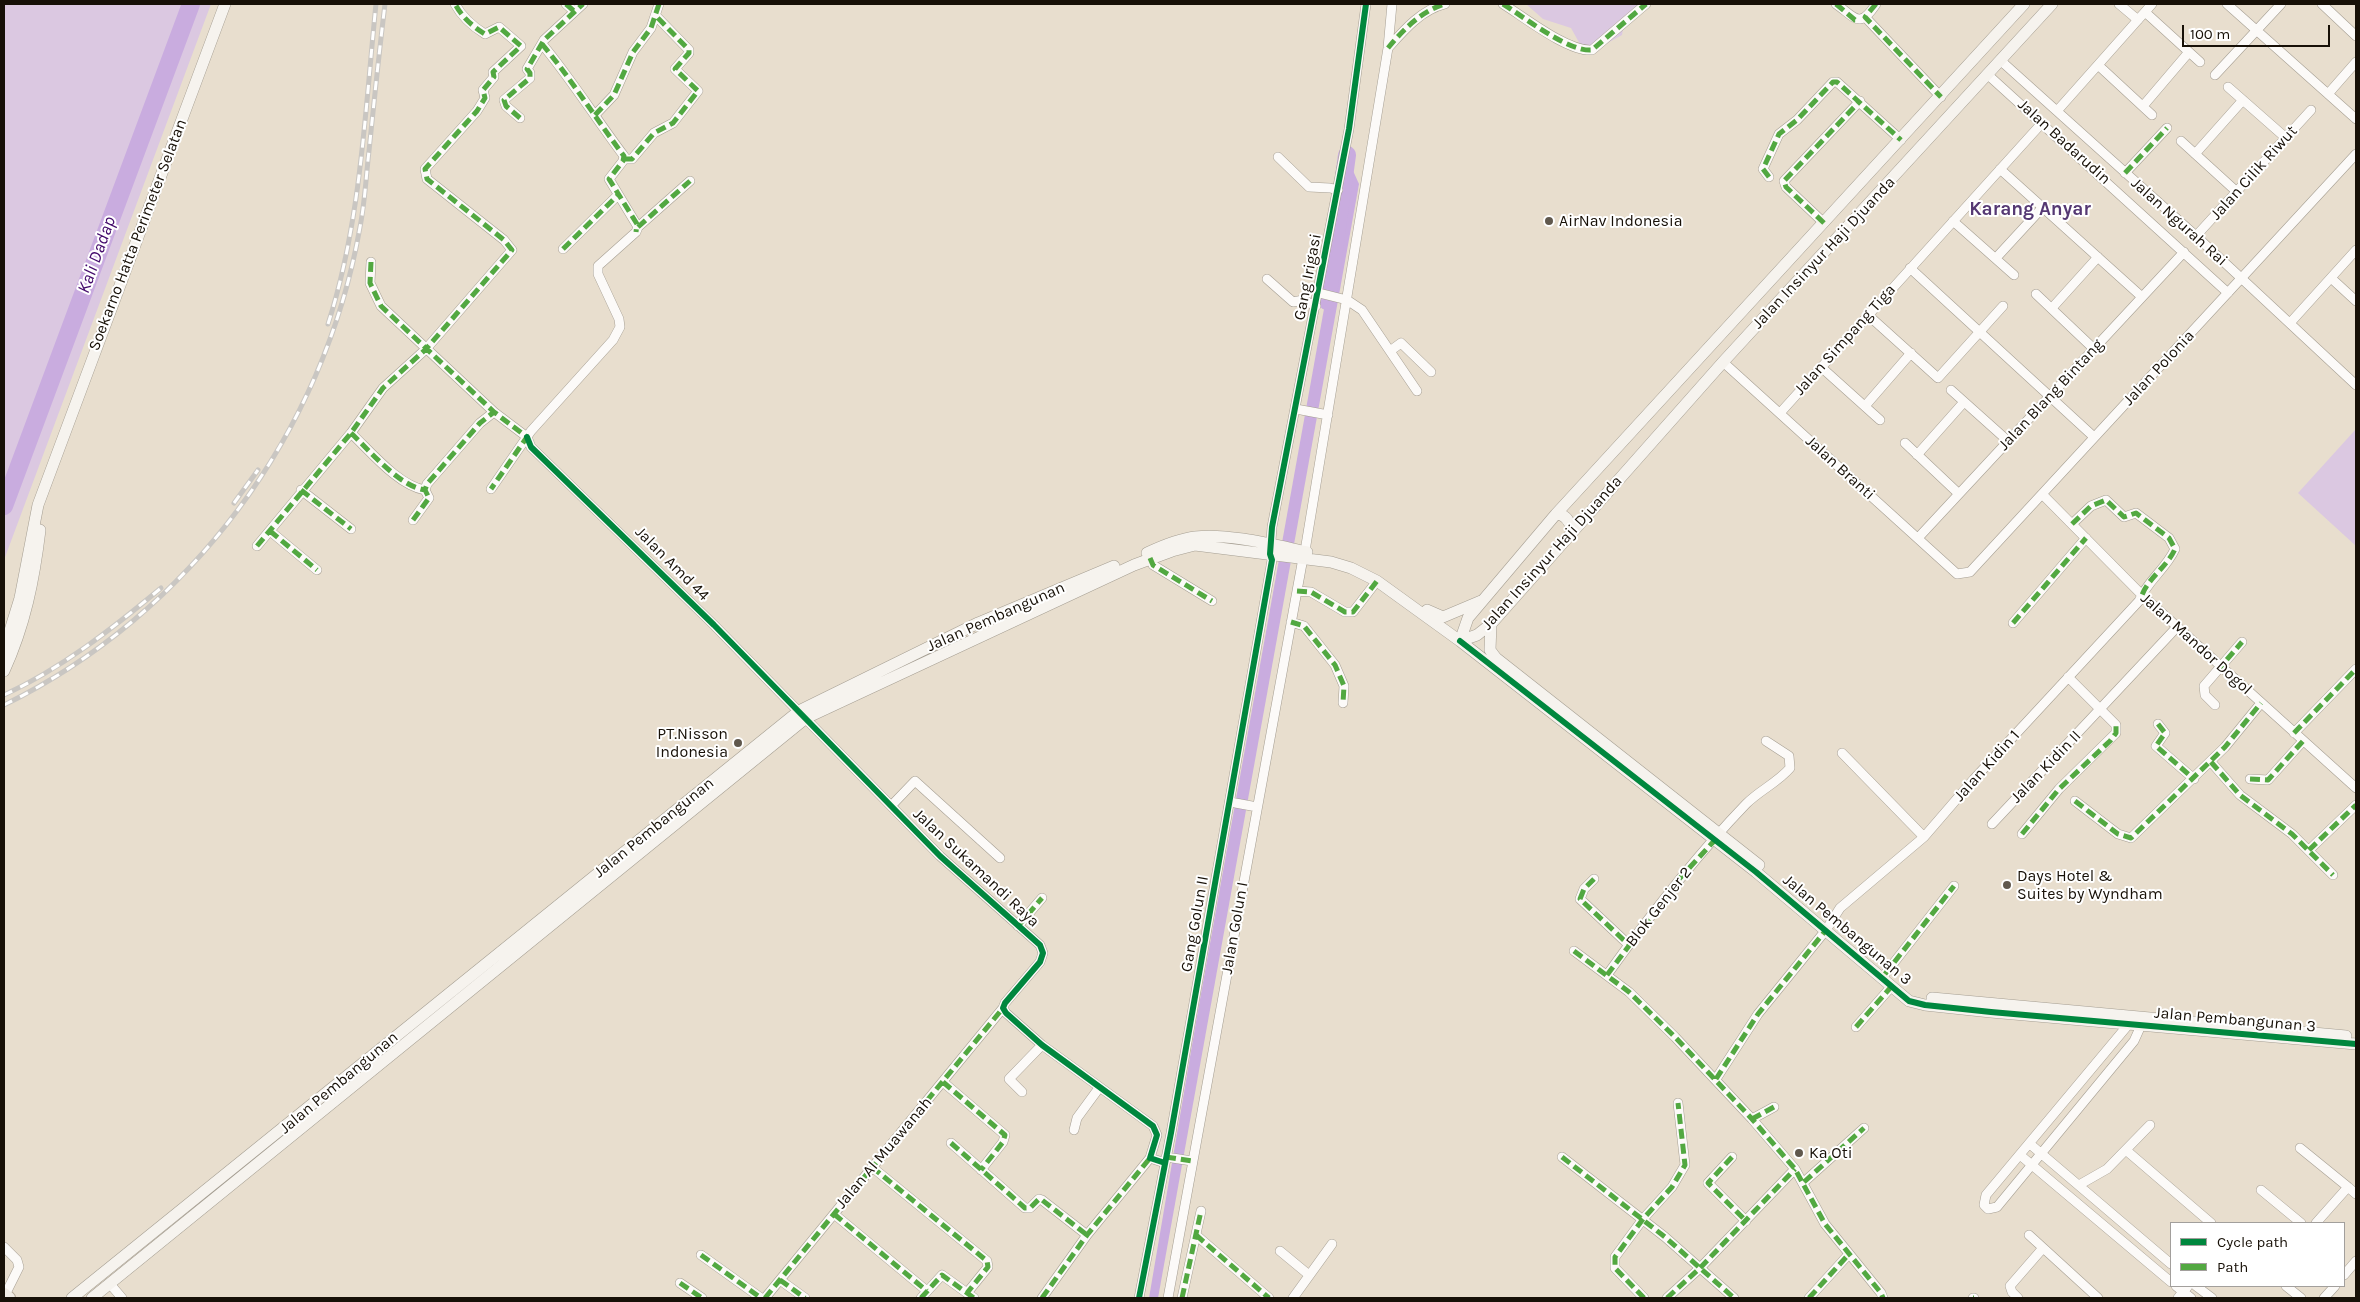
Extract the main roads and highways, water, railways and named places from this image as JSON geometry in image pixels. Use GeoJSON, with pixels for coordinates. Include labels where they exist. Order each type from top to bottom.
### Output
{"type":"FeatureCollection","features":[{"type":"Feature","properties":{"kind":"main road","name":"Soekarno Hatta Perimeter Selatan"},"geometry":{"type":"LineString","coordinates":[[4,650],[24,582],[38,505],[225,4]]}},
{"type":"Feature","properties":{"kind":"main road","name":"Jalan Insinyur Haji Djuanda"},"geometry":{"type":"LineString","coordinates":[[1460,641],[1468,618],[1556,514],[1941,97],[2024,4]]}},
{"type":"Feature","properties":{"kind":"main road","name":"Jalan Insinyur Haji Djuanda"},"geometry":{"type":"LineString","coordinates":[[1460,641],[1477,635],[1491,624],[1572,530],[1723,362],[2052,4]]}},
{"type":"Feature","properties":{"kind":"main road"},"geometry":{"type":"LineString","coordinates":[[1814,235],[1828,248]]}},
{"type":"Feature","properties":{"kind":"main road"},"geometry":{"type":"LineString","coordinates":[[1798,251],[1812,264]]}},
{"type":"Feature","properties":{"kind":"main road","name":"Soekarno Hatta Perimeter Selatan"},"geometry":{"type":"LineString","coordinates":[[4,671],[21,630],[30,598],[43,506],[52,466]]}},
{"type":"Feature","properties":{"kind":"main road"},"geometry":{"type":"LineString","coordinates":[[1556,514],[1565,517],[1570,522],[1572,530]]}},
{"type":"Feature","properties":{"kind":"main road","name":"Jalan Pembangunan"},"geometry":{"type":"LineString","coordinates":[[72,1298],[802,715],[978,623],[1169,543],[1195,537],[1222,537],[1272,550]]}},
{"type":"Feature","properties":{"kind":"main road","name":"Jalan Pembangunan"},"geometry":{"type":"LineString","coordinates":[[92,1298],[802,715],[1150,558],[1195,545],[1272,550],[1349,561],[1373,571],[1421,607],[1440,616],[1452,614],[1481,601]]}},
{"type":"Feature","properties":{"kind":"main road","name":"Jalan Pembangunan"},"geometry":{"type":"LineString","coordinates":[[1302,554],[1351,568],[1377,581],[1460,641]]}},
{"type":"Feature","properties":{"kind":"main road","name":"Jalan Pembangunan 3"},"geometry":{"type":"LineString","coordinates":[[1491,624],[1490,650],[1496,658],[1885,974],[1913,994],[1922,997],[2127,1024]]}},
{"type":"Feature","properties":{"kind":"main road","name":"Jalan Pembangunan 3"},"geometry":{"type":"LineString","coordinates":[[1460,641],[1718,837]]}},
{"type":"Feature","properties":{"kind":"main road","name":"Jalan Pembangunan 3"},"geometry":{"type":"LineString","coordinates":[[1828,927],[1891,987],[1909,1001],[1925,1005],[2127,1024],[2143,1022],[2356,1037]]}},
{"type":"Feature","properties":{"kind":"main road","name":"Jalan Pembangunan 3"},"geometry":{"type":"LineString","coordinates":[[2219,1028],[2356,1044]]}},
{"type":"Feature","properties":{"kind":"waterway","name":"Kali Dadap"},"geometry":{"type":"LineString","coordinates":[[4,506],[191,4]]}},
{"type":"Feature","properties":{"kind":"waterway"},"geometry":{"type":"LineString","coordinates":[[1327,301],[1347,155]]}},
{"type":"Feature","properties":{"kind":"railway"},"geometry":{"type":"LineString","coordinates":[[328,324],[348,246],[355,206],[365,125],[376,4]]}},
{"type":"Feature","properties":{"kind":"railway"},"geometry":{"type":"LineString","coordinates":[[4,705],[72,666],[133,620],[189,568],[239,509],[281,445],[315,376],[342,303],[360,227],[385,4]]}},
{"type":"Feature","properties":{"kind":"railway"},"geometry":{"type":"LineString","coordinates":[[234,503],[258,470]]}},
{"type":"Feature","properties":{"kind":"railway"},"geometry":{"type":"LineString","coordinates":[[4,695],[46,673],[86,647],[161,588]]}},
{"type":"Feature","properties":{"kind":"place","name":"AirNav Indonesia"},"geometry":{"type":"Point","coordinates":[1549,221]}},
{"type":"Feature","properties":{"kind":"place","name":"PT.Nisson Indonesia"},"geometry":{"type":"Point","coordinates":[738,743]}},
{"type":"Feature","properties":{"kind":"place","name":"Days Hotel & Suites by Wyndham"},"geometry":{"type":"Point","coordinates":[2007,885]}},
{"type":"Feature","properties":{"kind":"place","name":"Ka Oti"},"geometry":{"type":"Point","coordinates":[1799,1153]}},
{"type":"Feature","properties":{"kind":"district","name":"Karang Anyar"},"geometry":{"type":"Point","coordinates":[2030,210]}}]}
